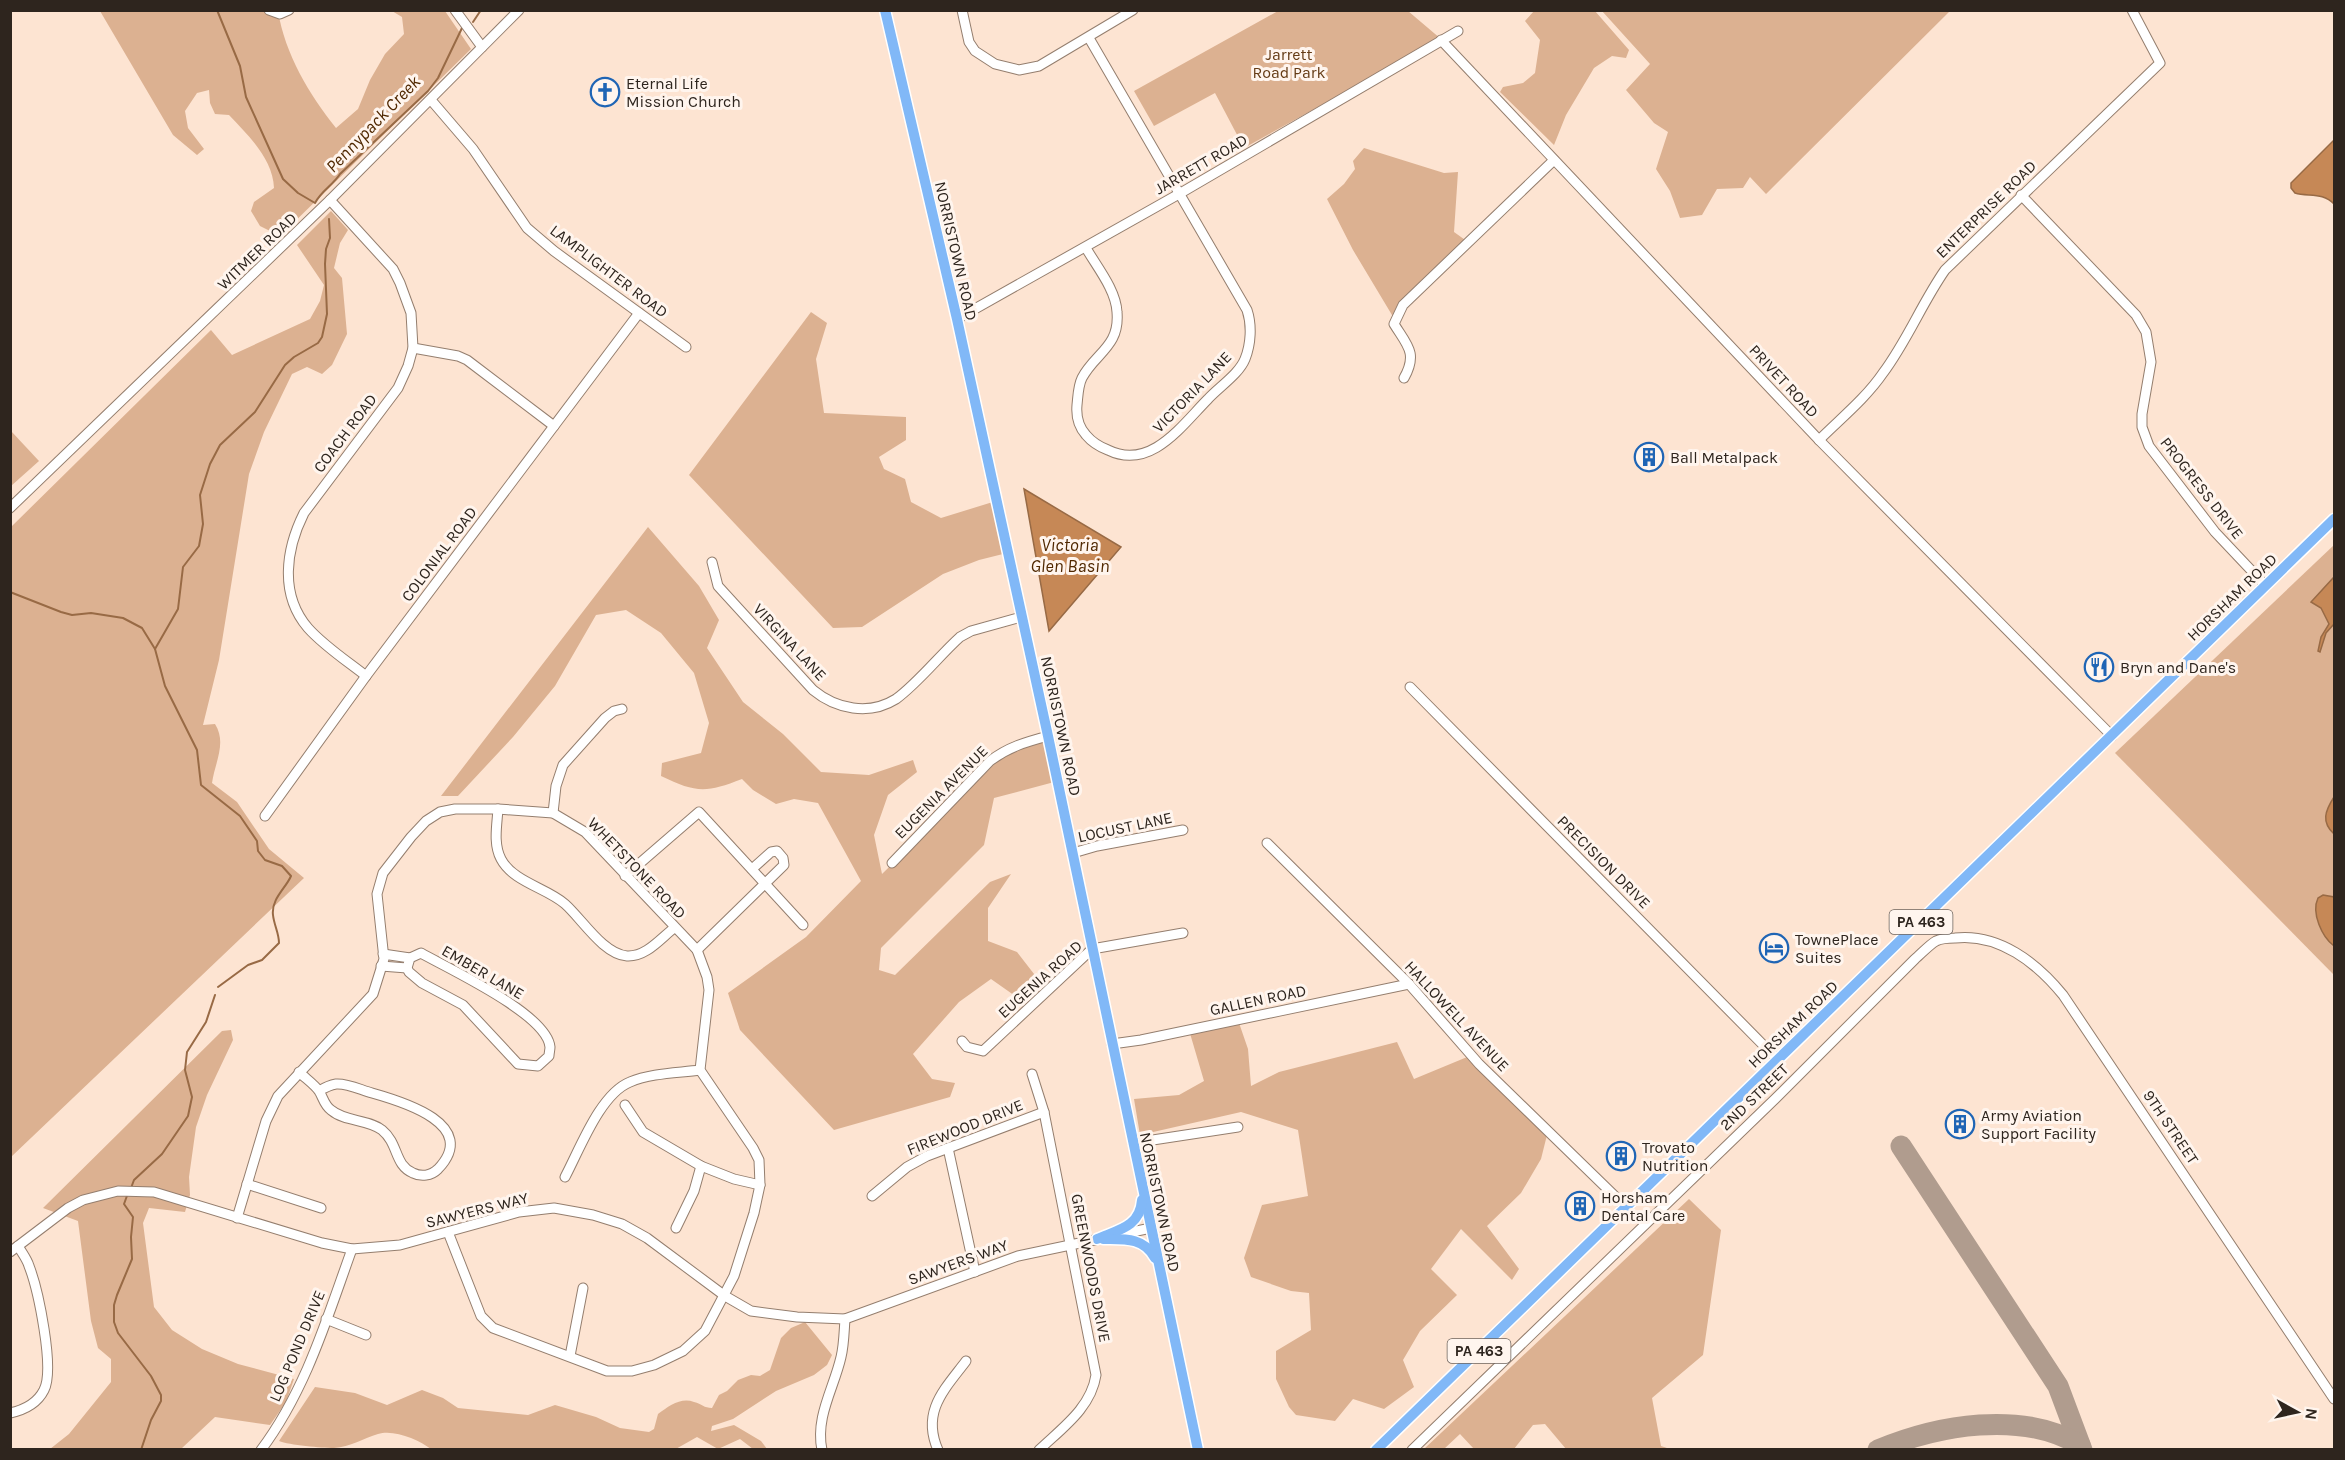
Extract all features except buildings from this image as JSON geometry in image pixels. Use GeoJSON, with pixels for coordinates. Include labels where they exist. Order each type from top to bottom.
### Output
{"type":"FeatureCollection","features":[{"type":"Feature","properties":{"kind":"main road","name":"NORRISTOWN ROAD"},"geometry":{"type":"LineString","coordinates":[[885,10],[957,319],[1048,736],[1198,1449]]}},
{"type":"Feature","properties":{"kind":"main road","name":"HORSHAM ROAD"},"geometry":{"type":"LineString","coordinates":[[1376,1449],[2334,519]]}},
{"type":"Feature","properties":{"kind":"main road"},"geometry":{"type":"LineString","coordinates":[[1096,1239],[1123,1228],[1138,1218],[1142,1209],[1142,1189]]}},
{"type":"Feature","properties":{"kind":"main road"},"geometry":{"type":"LineString","coordinates":[[1096,1239],[1127,1239],[1139,1242],[1148,1247],[1158,1264]]}},
{"type":"Feature","properties":{"kind":"street"},"geometry":{"type":"LineString","coordinates":[[269,10],[280,14],[289,10]]}},
{"type":"Feature","properties":{"kind":"street"},"geometry":{"type":"LineString","coordinates":[[454,10],[482,47]]}},
{"type":"Feature","properties":{"kind":"street","name":"WITMER ROAD"},"geometry":{"type":"LineString","coordinates":[[10,508],[330,201],[519,10]]}},
{"type":"Feature","properties":{"kind":"street"},"geometry":{"type":"LineString","coordinates":[[962,10],[969,42],[975,51],[984,59],[1019,70],[1039,66],[1133,10]]}},
{"type":"Feature","properties":{"kind":"street","name":"ENTERPRISE ROAD"},"geometry":{"type":"LineString","coordinates":[[1819,440],[1883,374],[1926,297],[1945,270],[2160,63],[2132,10]]}},
{"type":"Feature","properties":{"kind":"street","name":"JARRETT ROAD"},"geometry":{"type":"LineString","coordinates":[[957,319],[1086,248],[1458,31]]}},
{"type":"Feature","properties":{"kind":"street","name":"VICTORIA LANE"},"geometry":{"type":"LineString","coordinates":[[1086,248],[1115,299],[1118,315],[1112,342],[1083,377],[1078,394],[1077,417],[1087,436],[1105,449],[1123,455],[1134,456],[1146,453],[1166,442],[1242,364],[1250,337],[1250,319],[1247,310],[1089,38]]}},
{"type":"Feature","properties":{"kind":"street","name":"PRIVET ROAD"},"geometry":{"type":"LineString","coordinates":[[1441,40],[1819,440],[2112,736]]}},
{"type":"Feature","properties":{"kind":"street","name":"LAMPLIGHTER ROAD"},"geometry":{"type":"LineString","coordinates":[[431,100],[473,149],[527,228],[554,251],[686,347]]}},
{"type":"Feature","properties":{"kind":"street"},"geometry":{"type":"LineString","coordinates":[[1404,378],[1410,367],[1412,355],[1394,324],[1403,305],[1554,160]]}},
{"type":"Feature","properties":{"kind":"street","name":"PROGRESS DRIVE"},"geometry":{"type":"LineString","coordinates":[[2021,195],[2136,315],[2146,332],[2151,362],[2142,414],[2142,427],[2149,446],[2215,532],[2266,585]]}},
{"type":"Feature","properties":{"kind":"street","name":"COACH ROAD"},"geometry":{"type":"LineString","coordinates":[[330,201],[393,269],[411,313],[413,348],[398,388],[303,513],[295,531],[289,557],[290,589],[299,614],[307,627],[366,676]]}},
{"type":"Feature","properties":{"kind":"street","name":"COLONIAL ROAD"},"geometry":{"type":"LineString","coordinates":[[265,816],[366,676],[639,313]]}},
{"type":"Feature","properties":{"kind":"street"},"geometry":{"type":"LineString","coordinates":[[413,348],[466,360],[554,426]]}},
{"type":"Feature","properties":{"kind":"street","name":"VIRGINA LANE"},"geometry":{"type":"LineString","coordinates":[[712,562],[718,586],[813,690],[830,702],[845,708],[871,708],[895,700],[960,637],[971,631],[1021,616]]}},
{"type":"Feature","properties":{"kind":"street","name":"PRECISION DRIVE"},"geometry":{"type":"LineString","coordinates":[[1410,687],[1777,1059]]}},
{"type":"Feature","properties":{"kind":"street"},"geometry":{"type":"LineString","coordinates":[[553,813],[556,786],[563,765],[605,718],[614,711],[622,709]]}},
{"type":"Feature","properties":{"kind":"street","name":"EUGENIA AVENUE"},"geometry":{"type":"LineString","coordinates":[[892,863],[990,761],[1004,750],[1048,736]]}},
{"type":"Feature","properties":{"kind":"street","name":"WHETSTONE ROAD"},"geometry":{"type":"LineString","coordinates":[[237,1218],[266,1121],[278,1096],[334,1038],[352,1014],[373,993],[383,954],[377,894],[383,873],[411,837],[426,821],[440,812],[455,809],[498,809],[553,813],[585,832],[696,950],[710,990],[699,1070]]}},
{"type":"Feature","properties":{"kind":"street"},"geometry":{"type":"LineString","coordinates":[[498,809],[497,849],[502,861],[518,876],[562,901],[612,951],[625,956],[641,954],[674,928]]}},
{"type":"Feature","properties":{"kind":"street"},"geometry":{"type":"LineString","coordinates":[[625,876],[699,812],[803,925]]}},
{"type":"Feature","properties":{"kind":"street","name":"LOCUST LANE"},"geometry":{"type":"LineString","coordinates":[[1073,853],[1097,846],[1183,830]]}},
{"type":"Feature","properties":{"kind":"street","name":"HALLOWELL AVENUE"},"geometry":{"type":"LineString","coordinates":[[1267,843],[1409,984],[1479,1064],[1626,1207]]}},
{"type":"Feature","properties":{"kind":"street"},"geometry":{"type":"LineString","coordinates":[[696,950],[784,866],[783,858],[777,851],[771,852],[752,869]]}},
{"type":"Feature","properties":{"kind":"street","name":"EUGENIA ROAD"},"geometry":{"type":"LineString","coordinates":[[962,1041],[967,1047],[983,1051],[1092,949],[1183,933]]}},
{"type":"Feature","properties":{"kind":"street","name":"9TH STREET"},"geometry":{"type":"LineString","coordinates":[[1936,941],[1969,937],[1994,943],[2029,961],[2055,984],[2334,1399]]}},
{"type":"Feature","properties":{"kind":"street","name":"2ND STREET"},"geometry":{"type":"LineString","coordinates":[[1412,1449],[1936,941]]}},
{"type":"Feature","properties":{"kind":"street","name":"EMBER LANE"},"geometry":{"type":"LineString","coordinates":[[381,966],[408,963],[421,953],[500,996],[528,1016],[543,1032],[550,1046],[549,1056],[538,1066],[518,1064],[463,1005],[422,983],[408,963],[383,954]]}},
{"type":"Feature","properties":{"kind":"street","name":"GALLEN ROAD"},"geometry":{"type":"LineString","coordinates":[[1112,1044],[1409,984]]}},
{"type":"Feature","properties":{"kind":"street"},"geometry":{"type":"LineString","coordinates":[[448,1232],[481,1316],[493,1328],[607,1371],[632,1371],[654,1365],[683,1351],[705,1331],[725,1296],[734,1276],[760,1185],[759,1160],[756,1154],[699,1070],[645,1078],[626,1083],[618,1089],[604,1104],[565,1177]]}},
{"type":"Feature","properties":{"kind":"street"},"geometry":{"type":"LineString","coordinates":[[299,1072],[319,1091],[331,1111],[380,1128],[393,1140],[400,1161],[413,1173],[433,1174],[449,1157],[450,1146],[447,1134],[438,1121],[424,1111],[345,1085],[337,1084],[319,1091]]}},
{"type":"Feature","properties":{"kind":"street","name":"GREENWOODS DRIVE"},"geometry":{"type":"LineString","coordinates":[[1032,1074],[1044,1112],[1096,1375],[1088,1402],[1039,1449]]}},
{"type":"Feature","properties":{"kind":"street"},"geometry":{"type":"LineString","coordinates":[[625,1106],[644,1132],[701,1166],[734,1179],[760,1185]]}},
{"type":"Feature","properties":{"kind":"street","name":"FIREWOOD DRIVE"},"geometry":{"type":"LineString","coordinates":[[872,1196],[907,1167],[948,1148],[1044,1112]]}},
{"type":"Feature","properties":{"kind":"street"},"geometry":{"type":"LineString","coordinates":[[1133,1143],[1238,1127]]}},
{"type":"Feature","properties":{"kind":"street"},"geometry":{"type":"LineString","coordinates":[[948,1148],[975,1272]]}},
{"type":"Feature","properties":{"kind":"street"},"geometry":{"type":"LineString","coordinates":[[676,1228],[694,1191],[701,1166]]}},
{"type":"Feature","properties":{"kind":"street"},"geometry":{"type":"LineString","coordinates":[[247,1184],[321,1208]]}},
{"type":"Feature","properties":{"kind":"street","name":"SAWYERS WAY"},"geometry":{"type":"LineString","coordinates":[[14,1249],[68,1208],[83,1200],[118,1191],[154,1192],[322,1243],[352,1249],[400,1245],[531,1211],[554,1208],[593,1215],[622,1224],[646,1238],[725,1296],[752,1311],[797,1317],[845,1319],[1018,1256],[1150,1228]]}},
{"type":"Feature","properties":{"kind":"street"},"geometry":{"type":"LineString","coordinates":[[10,1413],[24,1410],[45,1390],[49,1363],[34,1281],[28,1264],[14,1249]]}},
{"type":"Feature","properties":{"kind":"street","name":"LOG POND DRIVE"},"geometry":{"type":"LineString","coordinates":[[261,1449],[296,1394],[352,1249]]}},
{"type":"Feature","properties":{"kind":"street"},"geometry":{"type":"LineString","coordinates":[[570,1356],[584,1288]]}},
{"type":"Feature","properties":{"kind":"street"},"geometry":{"type":"LineString","coordinates":[[326,1319],[366,1335]]}},
{"type":"Feature","properties":{"kind":"street"},"geometry":{"type":"LineString","coordinates":[[822,1449],[821,1424],[825,1403],[841,1356],[845,1319]]}},
{"type":"Feature","properties":{"kind":"street"},"geometry":{"type":"LineString","coordinates":[[938,1449],[933,1430],[932,1413],[939,1398],[966,1361]]}},
{"type":"Feature","properties":{"kind":"green space"},"geometry":{"type":"Polygon","coordinates":[[[100,11],[278,11],[292,58],[336,128],[358,109],[370,80],[385,54],[404,34],[402,17],[392,11],[445,11],[471,49],[280,236],[260,226],[251,211],[254,202],[274,188],[269,167],[251,139],[229,115],[215,114],[210,103],[209,90],[197,93],[185,111],[188,128],[204,149],[197,155],[173,135],[100,11]]]}},
{"type":"Feature","properties":{"kind":"green space","name":"Jarrett Road Park"},"geometry":{"type":"Polygon","coordinates":[[[1278,11],[1408,11],[1441,39],[1244,148],[1215,93],[1154,126],[1134,91],[1278,11]]]}},
{"type":"Feature","properties":{"kind":"green space"},"geometry":{"type":"Polygon","coordinates":[[[1534,11],[1595,11],[1629,50],[1626,58],[1612,56],[1594,68],[1566,115],[1554,145],[1500,92],[1503,87],[1523,83],[1535,73],[1540,40],[1525,21],[1534,11]]]}},
{"type":"Feature","properties":{"kind":"green space"},"geometry":{"type":"Polygon","coordinates":[[[1602,11],[1950,11],[1766,194],[1750,177],[1743,188],[1717,189],[1702,215],[1680,218],[1670,191],[1656,169],[1668,132],[1654,123],[1626,90],[1650,64],[1602,11]]]}},
{"type":"Feature","properties":{"kind":"green space"},"geometry":{"type":"Polygon","coordinates":[[[1364,148],[1444,173],[1458,172],[1454,232],[1468,242],[1395,320],[1353,250],[1327,199],[1344,184],[1355,169],[1353,161],[1364,148]]]}},
{"type":"Feature","properties":{"kind":"green space"},"geometry":{"type":"Polygon","coordinates":[[[331,211],[348,230],[340,243],[334,268],[342,278],[347,334],[332,365],[322,374],[307,367],[292,374],[264,432],[249,474],[219,660],[203,725],[215,724],[220,738],[212,783],[237,802],[269,849],[304,878],[11,1157],[11,527],[211,330],[232,355],[310,319],[320,301],[324,285],[297,245],[331,211]]]}},
{"type":"Feature","properties":{"kind":"green space"},"geometry":{"type":"Polygon","coordinates":[[[811,312],[827,323],[816,359],[824,413],[906,417],[906,440],[879,457],[884,469],[905,479],[911,502],[941,518],[996,501],[1007,553],[979,560],[943,574],[862,627],[833,628],[689,475],[811,312]]]}},
{"type":"Feature","properties":{"kind":"green space"},"geometry":{"type":"Polygon","coordinates":[[[11,431],[39,461],[10,486],[11,431]]]}},
{"type":"Feature","properties":{"kind":"green space"},"geometry":{"type":"Polygon","coordinates":[[[648,527],[699,586],[719,620],[707,648],[743,702],[783,734],[821,772],[869,775],[913,760],[917,772],[888,795],[874,835],[882,874],[1012,747],[1049,740],[1058,781],[994,798],[984,845],[881,948],[879,970],[895,975],[990,882],[1011,874],[988,908],[988,941],[1017,952],[1041,983],[1021,1000],[991,979],[959,1002],[913,1054],[932,1079],[955,1083],[950,1097],[834,1130],[740,1030],[728,993],[806,937],[861,881],[818,803],[794,799],[776,804],[753,790],[742,779],[719,787],[701,789],[683,786],[661,776],[662,763],[701,753],[709,723],[694,673],[661,633],[626,610],[596,615],[555,686],[513,737],[458,796],[441,796],[648,527]]]}},
{"type":"Feature","properties":{"kind":"green space"},"geometry":{"type":"Polygon","coordinates":[[[2334,545],[2334,975],[2115,753],[2334,545]]]}},
{"type":"Feature","properties":{"kind":"green space"},"geometry":{"type":"Polygon","coordinates":[[[1238,1020],[1248,1049],[1251,1086],[1279,1072],[1397,1042],[1414,1079],[1472,1055],[1548,1131],[1541,1159],[1521,1193],[1487,1226],[1519,1269],[1512,1280],[1461,1229],[1431,1269],[1457,1295],[1420,1331],[1403,1360],[1414,1387],[1384,1409],[1353,1399],[1335,1421],[1296,1415],[1289,1407],[1276,1379],[1276,1351],[1311,1330],[1309,1293],[1291,1291],[1251,1277],[1244,1258],[1262,1205],[1308,1196],[1298,1130],[1241,1112],[1140,1135],[1134,1099],[1179,1095],[1204,1081],[1189,1030],[1238,1020]]]}},
{"type":"Feature","properties":{"kind":"green space"},"geometry":{"type":"Polygon","coordinates":[[[231,1030],[233,1040],[207,1095],[196,1127],[189,1177],[190,1195],[185,1212],[149,1208],[143,1223],[154,1307],[172,1330],[202,1349],[238,1364],[294,1379],[286,1402],[270,1425],[215,1417],[181,1449],[50,1449],[69,1434],[111,1382],[111,1359],[98,1348],[91,1321],[78,1221],[43,1208],[222,1031],[231,1030]]]}},
{"type":"Feature","properties":{"kind":"green space"},"geometry":{"type":"Polygon","coordinates":[[[1689,1199],[1721,1230],[1703,1355],[1652,1398],[1661,1446],[1670,1449],[1566,1449],[1545,1424],[1533,1425],[1514,1449],[1474,1449],[1460,1434],[1444,1449],[1424,1449],[1689,1199]]]}},
{"type":"Feature","properties":{"kind":"green space"},"geometry":{"type":"Polygon","coordinates":[[[805,1322],[832,1355],[827,1365],[814,1375],[776,1391],[733,1419],[712,1426],[711,1431],[734,1425],[761,1441],[767,1449],[753,1449],[740,1439],[718,1449],[697,1437],[674,1450],[431,1449],[413,1439],[391,1433],[378,1434],[334,1448],[279,1441],[315,1387],[355,1393],[387,1405],[422,1390],[443,1398],[458,1408],[528,1415],[555,1405],[596,1417],[620,1428],[649,1432],[654,1429],[658,1414],[671,1405],[680,1401],[689,1401],[712,1408],[719,1395],[727,1391],[738,1380],[751,1375],[760,1376],[770,1370],[781,1338],[791,1328],[805,1322]]]}},
{"type":"Feature","properties":{"kind":"water"},"geometry":{"type":"Polygon","coordinates":[[[2334,140],[2334,204],[2320,196],[2295,193],[2291,188],[2291,183],[2334,140]]]}},
{"type":"Feature","properties":{"kind":"water","name":"Victoria Glen Basin"},"geometry":{"type":"Polygon","coordinates":[[[1024,489],[1121,547],[1049,631],[1024,489]]]}},
{"type":"Feature","properties":{"kind":"water"},"geometry":{"type":"Polygon","coordinates":[[[2334,577],[2334,624],[2326,633],[2320,652],[2318,651],[2321,637],[2329,624],[2321,608],[2311,602],[2334,577]]]}},
{"type":"Feature","properties":{"kind":"water"},"geometry":{"type":"Polygon","coordinates":[[[2334,797],[2334,834],[2327,825],[2326,816],[2334,797]]]}},
{"type":"Feature","properties":{"kind":"water"},"geometry":{"type":"Polygon","coordinates":[[[2323,895],[2334,897],[2334,946],[2322,931],[2317,917],[2316,904],[2318,898],[2323,895]]]}},
{"type":"Feature","properties":{"kind":"waterway","name":"Pennypack Creek"},"geometry":{"type":"LineString","coordinates":[[217,10],[240,66],[246,97],[283,179],[298,193],[315,203],[340,174],[428,91],[438,78],[462,28]]}},
{"type":"Feature","properties":{"kind":"waterway","name":"Pennypack Creek"},"geometry":{"type":"LineString","coordinates":[[473,22],[481,10]]}},
{"type":"Feature","properties":{"kind":"waterway","name":"Pennypack Creek"},"geometry":{"type":"LineString","coordinates":[[155,649],[178,609],[183,567],[199,546],[203,524],[200,495],[210,464],[220,445],[255,412],[285,365],[318,343],[322,337],[327,314],[325,264],[326,249],[330,238],[329,219]]}},
{"type":"Feature","properties":{"kind":"waterway","name":"Pennypack Creek"},"geometry":{"type":"LineString","coordinates":[[10,592],[61,612],[72,615],[91,613],[123,618],[142,628],[155,649],[165,686],[197,750],[201,785],[240,816],[257,841],[258,851],[265,860],[282,866],[291,876],[276,899],[273,909],[279,943],[262,960],[248,965],[218,987]]}},
{"type":"Feature","properties":{"kind":"waterway","name":"Pennypack Creek"},"geometry":{"type":"LineString","coordinates":[[131,1188],[134,1180],[162,1154],[188,1116],[192,1097],[185,1070],[187,1052],[206,1022],[215,995]]}},
{"type":"Feature","properties":{"kind":"waterway","name":"Pennypack Creek"},"geometry":{"type":"LineString","coordinates":[[128,1193],[124,1204],[133,1217],[132,1259],[114,1305],[114,1322],[118,1333],[151,1376],[161,1395],[161,1401],[151,1420],[141,1450]]}},
{"type":"Feature","properties":{"kind":"taxiway"},"geometry":{"type":"LineString","coordinates":[[1901,1146],[2058,1386],[2082,1450]]}},
{"type":"Feature","properties":{"kind":"taxiway"},"geometry":{"type":"LineString","coordinates":[[1878,1450],[1927,1434],[1979,1425],[2032,1428],[2057,1434],[2080,1445]]}},
{"type":"Feature","properties":{"kind":"place","name":"Eternal Life Mission Church"},"geometry":{"type":"Point","coordinates":[605,92]}},
{"type":"Feature","properties":{"kind":"place","name":"Ball Metalpack"},"geometry":{"type":"Point","coordinates":[1649,457]}},
{"type":"Feature","properties":{"kind":"place","name":"Bryn and Dane's"},"geometry":{"type":"Point","coordinates":[2099,667]}},
{"type":"Feature","properties":{"kind":"place","name":"TownePlace Suites"},"geometry":{"type":"Point","coordinates":[1774,948]}},
{"type":"Feature","properties":{"kind":"place","name":"Army Aviation Support Facility"},"geometry":{"type":"Point","coordinates":[1960,1124]}},
{"type":"Feature","properties":{"kind":"place","name":"Trovato Nutrition"},"geometry":{"type":"Point","coordinates":[1621,1156]}},
{"type":"Feature","properties":{"kind":"place","name":"Horsham Dental Care"},"geometry":{"type":"Point","coordinates":[1580,1206]}}]}
